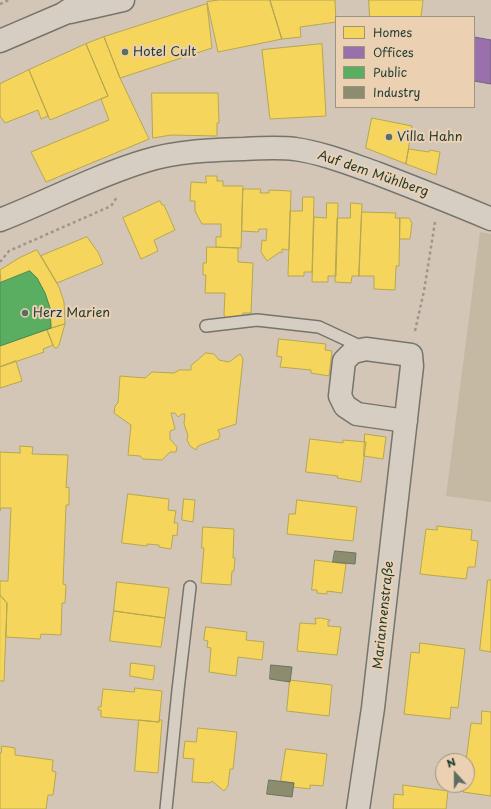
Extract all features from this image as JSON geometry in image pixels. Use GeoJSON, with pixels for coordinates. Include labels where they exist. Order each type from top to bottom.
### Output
{"type":"FeatureCollection","features":[{"type":"Feature","properties":{"kind":"street"},"geometry":{"type":"LineString","coordinates":[[63,14],[84,0]]}},
{"type":"Feature","properties":{"kind":"street"},"geometry":{"type":"LineString","coordinates":[[0,41],[63,14],[123,0]]}},
{"type":"Feature","properties":{"kind":"street","name":"Auf dem Mühlberg"},"geometry":{"type":"LineString","coordinates":[[0,220],[100,177],[146,160],[174,154],[210,150],[264,148],[295,149],[334,158],[440,197],[491,219]]}},
{"type":"Feature","properties":{"kind":"street"},"geometry":{"type":"LineString","coordinates":[[440,197],[491,202]]}},
{"type":"Feature","properties":{"kind":"street"},"geometry":{"type":"LineString","coordinates":[[406,421],[357,414],[345,406],[340,396],[344,361],[353,352],[366,349],[411,355]]}},
{"type":"Feature","properties":{"kind":"street","name":"Mariannenstraße"},"geometry":{"type":"LineString","coordinates":[[358,809],[373,708],[412,366],[411,355]]}},
{"type":"Feature","properties":{"kind":"lane"},"geometry":{"type":"LineString","coordinates":[[206,326],[257,320],[319,327],[366,349]]}},
{"type":"Feature","properties":{"kind":"lane"},"geometry":{"type":"LineString","coordinates":[[166,809],[190,587]]}},
{"type":"Feature","properties":{"kind":"path"},"geometry":{"type":"LineString","coordinates":[[0,4],[9,0]]}},
{"type":"Feature","properties":{"kind":"path"},"geometry":{"type":"LineString","coordinates":[[0,262],[9,251],[111,206],[120,194]]}},
{"type":"Feature","properties":{"kind":"path"},"geometry":{"type":"LineString","coordinates":[[411,355],[424,291],[430,248]]}},
{"type":"Feature","properties":{"kind":"shaded area"},"geometry":{"type":"Polygon","coordinates":[[[480,232],[491,234],[491,502],[446,496],[480,232]]]}},
{"type":"Feature","properties":{"kind":"building: Homes"},"geometry":{"type":"Polygon","coordinates":[[[219,0],[270,0],[282,39],[218,52],[207,2],[219,0]]]}},
{"type":"Feature","properties":{"kind":"building: Homes"},"geometry":{"type":"Polygon","coordinates":[[[270,0],[335,0],[335,22],[300,27],[301,37],[282,39],[270,0]]]}},
{"type":"Feature","properties":{"kind":"building: Homes"},"geometry":{"type":"Polygon","coordinates":[[[369,0],[423,0],[421,16],[370,16],[369,0]]]}},
{"type":"Feature","properties":{"kind":"building: Homes"},"geometry":{"type":"Polygon","coordinates":[[[207,4],[212,48],[120,78],[104,37],[207,4]]]}},
{"type":"Feature","properties":{"kind":"building: Homes"},"geometry":{"type":"Polygon","coordinates":[[[104,37],[120,78],[149,139],[46,182],[31,152],[109,120],[101,99],[108,96],[86,44],[104,37]]]}},
{"type":"Feature","properties":{"kind":"building: Homes"},"geometry":{"type":"Polygon","coordinates":[[[86,44],[108,96],[50,120],[29,70],[86,44]]]}},
{"type":"Feature","properties":{"kind":"building: Homes"},"geometry":{"type":"Polygon","coordinates":[[[322,44],[326,116],[270,119],[262,50],[322,44]]]}},
{"type":"Feature","properties":{"kind":"building: Homes"},"geometry":{"type":"Polygon","coordinates":[[[29,70],[48,116],[41,119],[38,110],[5,123],[0,116],[0,84],[29,70]]]}},
{"type":"Feature","properties":{"kind":"building: Homes"},"geometry":{"type":"Polygon","coordinates":[[[152,93],[218,93],[219,123],[217,123],[217,136],[171,135],[153,138],[152,93]]]}},
{"type":"Feature","properties":{"kind":"building: Homes","name":"Villa Hahn"},"geometry":{"type":"Polygon","coordinates":[[[372,118],[412,126],[406,164],[366,148],[372,118]]]}},
{"type":"Feature","properties":{"kind":"building: Homes"},"geometry":{"type":"Polygon","coordinates":[[[409,149],[440,152],[436,175],[406,164],[409,149]]]}},
{"type":"Feature","properties":{"kind":"building: Homes"},"geometry":{"type":"Polygon","coordinates":[[[206,176],[217,176],[217,181],[223,181],[223,186],[243,186],[241,248],[216,247],[216,237],[221,237],[221,224],[202,224],[195,211],[195,201],[190,201],[191,182],[206,183],[206,176]]]}},
{"type":"Feature","properties":{"kind":"building: Homes"},"geometry":{"type":"Polygon","coordinates":[[[243,189],[261,189],[260,193],[269,193],[269,190],[291,191],[289,250],[282,249],[282,253],[280,252],[267,261],[261,252],[262,240],[266,241],[267,229],[259,229],[258,232],[242,231],[243,189]]]}},
{"type":"Feature","properties":{"kind":"building: Homes"},"geometry":{"type":"Polygon","coordinates":[[[303,197],[314,197],[312,272],[304,272],[304,276],[288,276],[290,211],[302,211],[303,197]]]}},
{"type":"Feature","properties":{"kind":"building: Homes"},"geometry":{"type":"Polygon","coordinates":[[[160,201],[162,205],[164,205],[175,230],[154,240],[158,251],[141,259],[123,218],[160,201]]]}},
{"type":"Feature","properties":{"kind":"building: Homes"},"geometry":{"type":"Polygon","coordinates":[[[327,203],[338,203],[336,276],[328,276],[328,282],[312,282],[314,217],[326,218],[327,203]]]}},
{"type":"Feature","properties":{"kind":"building: Homes"},"geometry":{"type":"Polygon","coordinates":[[[351,203],[362,204],[359,276],[352,276],[351,283],[335,282],[337,218],[350,218],[351,203]]]}},
{"type":"Feature","properties":{"kind":"building: Homes"},"geometry":{"type":"Polygon","coordinates":[[[362,212],[396,213],[395,218],[400,218],[399,266],[396,266],[395,290],[374,289],[374,276],[359,276],[362,212]]]}},
{"type":"Feature","properties":{"kind":"building: Homes"},"geometry":{"type":"Polygon","coordinates":[[[400,218],[409,218],[412,223],[410,239],[400,239],[400,218]]]}},
{"type":"Feature","properties":{"kind":"building: Homes"},"geometry":{"type":"Polygon","coordinates":[[[87,237],[98,252],[103,264],[57,283],[41,256],[87,237]]]}},
{"type":"Feature","properties":{"kind":"building: Homes"},"geometry":{"type":"Polygon","coordinates":[[[207,247],[238,248],[238,262],[253,263],[251,313],[243,313],[243,316],[229,322],[224,315],[225,293],[205,293],[206,275],[203,275],[203,263],[206,263],[207,247]]]}},
{"type":"Feature","properties":{"kind":"building: Homes"},"geometry":{"type":"Polygon","coordinates":[[[37,250],[59,287],[64,302],[65,324],[51,328],[50,308],[45,293],[37,278],[30,271],[1,283],[0,270],[19,258],[37,250]]]}},
{"type":"Feature","properties":{"kind":"building: Homes"},"geometry":{"type":"Polygon","coordinates":[[[65,324],[59,345],[55,348],[47,330],[65,324]]]}},
{"type":"Feature","properties":{"kind":"building: Homes"},"geometry":{"type":"Polygon","coordinates":[[[47,330],[53,345],[43,349],[44,352],[0,367],[0,346],[47,330]]]}},
{"type":"Feature","properties":{"kind":"building: Homes"},"geometry":{"type":"Polygon","coordinates":[[[279,339],[326,344],[325,350],[332,351],[329,376],[311,373],[311,370],[280,367],[282,357],[277,356],[279,339]]]}},
{"type":"Feature","properties":{"kind":"building: Homes"},"geometry":{"type":"Polygon","coordinates":[[[206,353],[214,354],[219,360],[229,362],[240,354],[243,359],[236,424],[218,430],[220,435],[218,440],[217,439],[198,446],[196,450],[190,446],[187,440],[188,435],[184,424],[185,414],[178,417],[175,413],[171,413],[175,429],[170,431],[170,439],[177,447],[176,452],[170,452],[162,460],[143,459],[140,456],[128,455],[131,425],[114,413],[115,406],[118,403],[120,376],[145,378],[152,372],[174,373],[179,370],[191,370],[191,366],[206,353]]]}},
{"type":"Feature","properties":{"kind":"building: Homes"},"geometry":{"type":"Polygon","coordinates":[[[16,361],[22,381],[0,388],[0,367],[16,361]]]}},
{"type":"Feature","properties":{"kind":"building: Homes"},"geometry":{"type":"Polygon","coordinates":[[[365,434],[386,437],[383,459],[364,456],[365,434]]]}},
{"type":"Feature","properties":{"kind":"building: Homes"},"geometry":{"type":"Polygon","coordinates":[[[310,439],[343,443],[343,440],[366,442],[361,482],[337,478],[338,476],[306,472],[310,439]]]}},
{"type":"Feature","properties":{"kind":"building: Homes"},"geometry":{"type":"Polygon","coordinates":[[[20,446],[33,447],[32,454],[68,455],[66,488],[69,487],[69,505],[66,505],[63,584],[66,585],[65,603],[62,603],[61,635],[41,634],[40,639],[6,637],[7,603],[0,595],[0,581],[8,581],[11,508],[1,508],[0,511],[0,452],[20,453],[20,446]]]}},
{"type":"Feature","properties":{"kind":"building: Homes"},"geometry":{"type":"Polygon","coordinates":[[[128,494],[169,499],[168,510],[176,511],[174,523],[178,523],[177,536],[173,535],[171,549],[159,547],[159,545],[147,544],[147,546],[122,543],[128,494]]]}},
{"type":"Feature","properties":{"kind":"building: Homes"},"geometry":{"type":"Polygon","coordinates":[[[184,499],[195,500],[193,522],[182,520],[184,499]]]}},
{"type":"Feature","properties":{"kind":"building: Homes"},"geometry":{"type":"Polygon","coordinates":[[[297,500],[357,507],[353,541],[287,534],[289,514],[295,514],[297,500]]]}},
{"type":"Feature","properties":{"kind":"building: Homes"},"geometry":{"type":"Polygon","coordinates":[[[437,526],[472,530],[471,540],[478,541],[475,567],[468,567],[466,579],[420,574],[426,529],[437,530],[437,526]]]}},
{"type":"Feature","properties":{"kind":"building: Homes"},"geometry":{"type":"Polygon","coordinates":[[[203,527],[234,529],[233,558],[235,558],[231,585],[201,583],[204,548],[202,548],[203,527]]]}},
{"type":"Feature","properties":{"kind":"building: Homes"},"geometry":{"type":"Polygon","coordinates":[[[315,560],[346,564],[342,593],[327,591],[327,594],[317,593],[317,590],[312,590],[315,560]]]}},
{"type":"Feature","properties":{"kind":"building: Homes"},"geometry":{"type":"Polygon","coordinates":[[[488,580],[491,580],[491,652],[480,650],[488,580]]]}},
{"type":"Feature","properties":{"kind":"building: Homes"},"geometry":{"type":"Polygon","coordinates":[[[117,582],[169,588],[165,618],[114,611],[117,582]]]}},
{"type":"Feature","properties":{"kind":"building: Homes"},"geometry":{"type":"Polygon","coordinates":[[[0,595],[7,603],[4,681],[0,681],[0,595]]]}},
{"type":"Feature","properties":{"kind":"building: Homes"},"geometry":{"type":"Polygon","coordinates":[[[114,611],[165,618],[161,647],[110,641],[114,611]]]}},
{"type":"Feature","properties":{"kind":"building: Homes"},"geometry":{"type":"Polygon","coordinates":[[[321,618],[330,620],[328,621],[328,626],[341,627],[337,655],[297,651],[300,623],[316,624],[315,619],[321,618]]]}},
{"type":"Feature","properties":{"kind":"building: Homes"},"geometry":{"type":"Polygon","coordinates":[[[206,627],[247,632],[246,640],[264,642],[262,660],[238,657],[236,676],[209,672],[211,648],[207,647],[208,641],[204,640],[206,627]]]}},
{"type":"Feature","properties":{"kind":"building: Homes"},"geometry":{"type":"Polygon","coordinates":[[[420,643],[465,649],[458,708],[451,707],[450,719],[404,714],[411,652],[419,653],[420,643]]]}},
{"type":"Feature","properties":{"kind":"building: Homes"},"geometry":{"type":"Polygon","coordinates":[[[131,663],[155,666],[153,680],[130,676],[131,663]]]}},
{"type":"Feature","properties":{"kind":"building: Homes"},"geometry":{"type":"Polygon","coordinates":[[[290,680],[332,685],[329,716],[287,711],[290,680]]]}},
{"type":"Feature","properties":{"kind":"building: Homes"},"geometry":{"type":"Polygon","coordinates":[[[135,688],[162,691],[159,722],[101,717],[101,710],[98,710],[98,707],[101,707],[103,689],[134,692],[135,688]]]}},
{"type":"Feature","properties":{"kind":"building: Homes"},"geometry":{"type":"Polygon","coordinates":[[[482,711],[491,712],[491,796],[470,793],[475,793],[475,753],[467,753],[471,723],[481,724],[482,711]]]}},
{"type":"Feature","properties":{"kind":"building: Homes"},"geometry":{"type":"Polygon","coordinates":[[[139,720],[159,722],[159,720],[162,720],[158,773],[135,771],[139,720]]]}},
{"type":"Feature","properties":{"kind":"building: Homes"},"geometry":{"type":"Polygon","coordinates":[[[198,728],[237,732],[233,769],[230,769],[228,786],[224,791],[212,781],[210,783],[192,782],[194,759],[183,758],[185,741],[196,742],[198,728]]]}},
{"type":"Feature","properties":{"kind":"building: Homes"},"geometry":{"type":"Polygon","coordinates":[[[2,746],[15,748],[15,755],[53,760],[52,771],[56,772],[53,795],[48,795],[46,809],[0,809],[0,753],[2,746]]]}},
{"type":"Feature","properties":{"kind":"building: Homes"},"geometry":{"type":"Polygon","coordinates":[[[286,749],[327,754],[323,786],[310,785],[310,789],[293,787],[294,783],[281,781],[286,749]]]}},
{"type":"Feature","properties":{"kind":"building: Homes"},"geometry":{"type":"Polygon","coordinates":[[[403,785],[435,789],[435,793],[448,793],[446,809],[393,809],[394,794],[403,795],[403,785]]]}},
{"type":"Feature","properties":{"kind":"building: Offices"},"geometry":{"type":"Polygon","coordinates":[[[475,37],[491,40],[491,84],[475,81],[475,37]]]}},
{"type":"Feature","properties":{"kind":"building: Public","name":"Herz Marien"},"geometry":{"type":"Polygon","coordinates":[[[30,271],[37,278],[45,293],[50,308],[51,328],[0,346],[0,283],[30,271]]]}},
{"type":"Feature","properties":{"kind":"building: Industry"},"geometry":{"type":"Polygon","coordinates":[[[335,551],[356,553],[355,564],[333,562],[335,551]]]}},
{"type":"Feature","properties":{"kind":"building: Industry"},"geometry":{"type":"Polygon","coordinates":[[[271,665],[292,667],[290,682],[270,679],[271,665]]]}},
{"type":"Feature","properties":{"kind":"building: Industry"},"geometry":{"type":"Polygon","coordinates":[[[269,780],[294,783],[292,797],[267,794],[269,780]]]}},
{"type":"Feature","properties":{"kind":"place","name":"Hotel Cult"},"geometry":{"type":"Point","coordinates":[125,52]}},
{"type":"Feature","properties":{"kind":"place","name":"Villa Hahn"},"geometry":{"type":"Point","coordinates":[389,137]}},
{"type":"Feature","properties":{"kind":"place","name":"Herz Marien"},"geometry":{"type":"Point","coordinates":[25,313]}}]}
